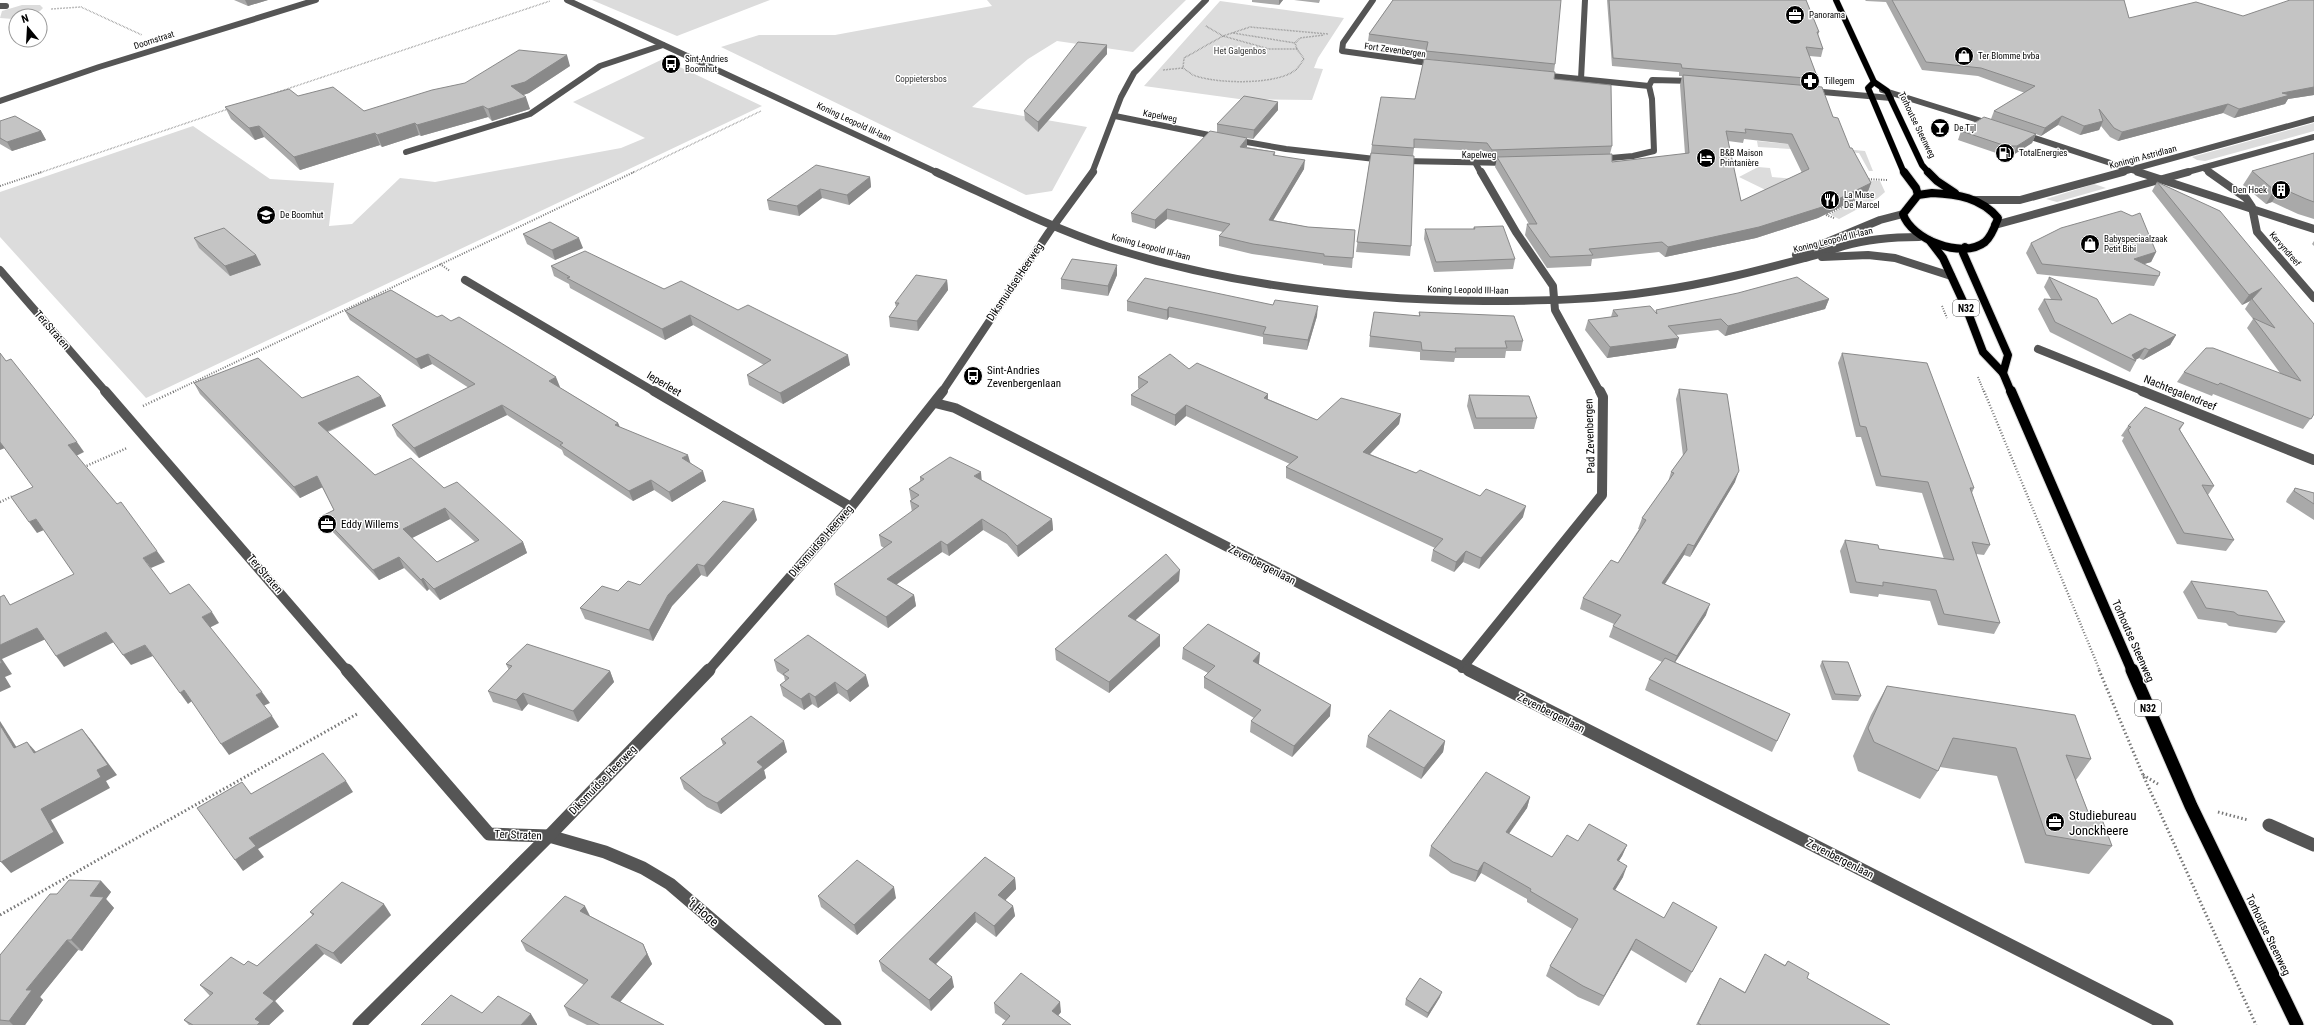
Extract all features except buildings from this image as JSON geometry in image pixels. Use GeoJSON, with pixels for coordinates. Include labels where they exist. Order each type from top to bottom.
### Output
{"type":"FeatureCollection","features":[{"type":"Feature","properties":{"kind":"main road"},"geometry":{"type":"LineString","coordinates":[[1836,0],[1874,82],[1868,89],[1904,171],[1916,188],[1918,195]]}},
{"type":"Feature","properties":{"kind":"main road","name":"Torhoutse Steenweg"},"geometry":{"type":"LineString","coordinates":[[1874,82],[1887,91],[1922,165],[1937,181],[1956,194]]}},
{"type":"Feature","properties":{"kind":"main road"},"geometry":{"type":"LineString","coordinates":[[1944,193],[1956,194],[1975,200],[1992,211],[1998,218],[1989,239],[1981,245],[1965,247],[1930,241],[1919,237],[1909,230],[1903,222],[1903,214],[1918,195],[1944,193]]}},
{"type":"Feature","properties":{"kind":"main road","name":"Torhoutse Steenweg"},"geometry":{"type":"LineString","coordinates":[[1930,241],[1940,254],[1951,276],[1983,352],[2003,373],[2191,806],[2297,1025]]}},
{"type":"Feature","properties":{"kind":"main road","name":"N32"},"geometry":{"type":"LineString","coordinates":[[1965,247],[1963,253],[2008,355],[2003,373]]}},
{"type":"Feature","properties":{"kind":"street","name":"Doornstraat"},"geometry":{"type":"LineString","coordinates":[[0,101],[167,45],[316,0]]}},
{"type":"Feature","properties":{"kind":"street","name":"Koning Leopold III-laan"},"geometry":{"type":"LineString","coordinates":[[566,0],[1079,237],[1144,258],[1233,278],[1310,290],[1388,298],[1474,301],[1555,300],[1621,296],[1676,288],[1777,263],[1808,258],[1871,240],[1919,237]]}},
{"type":"Feature","properties":{"kind":"street","name":"Diksmuidse Heerweg"},"geometry":{"type":"LineString","coordinates":[[360,1025],[549,836],[727,650],[851,507],[935,403],[1053,226],[1093,172],[1121,97],[1135,72],[1206,0]]}},
{"type":"Feature","properties":{"kind":"street","name":"Fort Zevenbergen"},"geometry":{"type":"LineString","coordinates":[[1373,0],[1343,43],[1342,51],[1446,65]]}},
{"type":"Feature","properties":{"kind":"street"},"geometry":{"type":"LineString","coordinates":[[1581,79],[1585,0]]}},
{"type":"Feature","properties":{"kind":"street"},"geometry":{"type":"LineString","coordinates":[[406,152],[530,114],[600,66],[663,45]]}},
{"type":"Feature","properties":{"kind":"street"},"geometry":{"type":"LineString","coordinates":[[1533,74],[1649,86]]}},
{"type":"Feature","properties":{"kind":"street"},"geometry":{"type":"LineString","coordinates":[[1593,159],[1633,156],[1654,151],[1652,99],[1649,86],[1652,80],[1666,79],[1699,82]]}},
{"type":"Feature","properties":{"kind":"street"},"geometry":{"type":"LineString","coordinates":[[1868,89],[1887,91],[1998,126]]}},
{"type":"Feature","properties":{"kind":"street"},"geometry":{"type":"LineString","coordinates":[[1806,91],[1890,98]]}},
{"type":"Feature","properties":{"kind":"street","name":"Kapelweg"},"geometry":{"type":"LineString","coordinates":[[1115,116],[1286,149],[1381,160],[1476,164],[1521,163]]}},
{"type":"Feature","properties":{"kind":"street","name":"Koningin Astridlaan"},"geometry":{"type":"LineString","coordinates":[[1975,200],[2020,200],[2314,119]]}},
{"type":"Feature","properties":{"kind":"street"},"geometry":{"type":"LineString","coordinates":[[2013,131],[2314,228]]}},
{"type":"Feature","properties":{"kind":"street"},"geometry":{"type":"LineString","coordinates":[[1995,225],[2314,137]]}},
{"type":"Feature","properties":{"kind":"street","name":"Pad Zevenbergen"},"geometry":{"type":"LineString","coordinates":[[1462,668],[1602,495],[1604,488],[1603,397],[1555,310],[1553,286],[1516,232],[1476,164]]}},
{"type":"Feature","properties":{"kind":"street"},"geometry":{"type":"LineString","coordinates":[[2204,168],[2246,198],[2252,207]]}},
{"type":"Feature","properties":{"kind":"street","name":"Kervyndreef"},"geometry":{"type":"LineString","coordinates":[[2252,207],[2257,232],[2314,298]]}},
{"type":"Feature","properties":{"kind":"street","name":"Koning Leopold III-laan"},"geometry":{"type":"LineString","coordinates":[[1777,263],[1880,220],[1903,214]]}},
{"type":"Feature","properties":{"kind":"street"},"geometry":{"type":"LineString","coordinates":[[1808,258],[1868,255],[1895,258],[1951,276]]}},
{"type":"Feature","properties":{"kind":"street","name":"Ter Straten"},"geometry":{"type":"LineString","coordinates":[[0,270],[489,834],[549,836]]}},
{"type":"Feature","properties":{"kind":"street","name":"Ieperleet"},"geometry":{"type":"LineString","coordinates":[[465,280],[851,507]]}},
{"type":"Feature","properties":{"kind":"street","name":"Nachtegalendreef"},"geometry":{"type":"LineString","coordinates":[[2038,349],[2314,460]]}},
{"type":"Feature","properties":{"kind":"street","name":"Zevenbergenlaan"},"geometry":{"type":"LineString","coordinates":[[935,403],[955,408],[1462,668],[2167,1025]]}},
{"type":"Feature","properties":{"kind":"street"},"geometry":{"type":"LineString","coordinates":[[2269,825],[2314,845]]}},
{"type":"Feature","properties":{"kind":"street","name":"'t Hoge"},"geometry":{"type":"LineString","coordinates":[[549,836],[605,852],[643,868],[670,884],[835,1025]]}},
{"type":"Feature","properties":{"kind":"path"},"geometry":{"type":"LineString","coordinates":[[263,97],[554,0]]}},
{"type":"Feature","properties":{"kind":"path"},"geometry":{"type":"LineString","coordinates":[[51,9],[81,7],[167,45]]}},
{"type":"Feature","properties":{"kind":"path"},"geometry":{"type":"LineString","coordinates":[[1183,23],[1204,25],[1224,36],[1265,49],[1285,51],[1297,49]]}},
{"type":"Feature","properties":{"kind":"path"},"geometry":{"type":"LineString","coordinates":[[1183,68],[1184,58],[1224,36],[1250,27],[1348,36]]}},
{"type":"Feature","properties":{"kind":"path"},"geometry":{"type":"LineString","coordinates":[[1232,33],[1295,43]]}},
{"type":"Feature","properties":{"kind":"path"},"geometry":{"type":"LineString","coordinates":[[1295,43],[1300,38],[1329,34]]}},
{"type":"Feature","properties":{"kind":"path"},"geometry":{"type":"LineString","coordinates":[[1135,72],[1183,68],[1193,75],[1216,81],[1256,81],[1282,77],[1295,71],[1304,59],[1295,43]]}},
{"type":"Feature","properties":{"kind":"path"},"geometry":{"type":"LineString","coordinates":[[126,414],[784,100]]}},
{"type":"Feature","properties":{"kind":"path"},"geometry":{"type":"LineString","coordinates":[[0,186],[233,107]]}},
{"type":"Feature","properties":{"kind":"path"},"geometry":{"type":"LineString","coordinates":[[1860,178],[1890,181]]}},
{"type":"Feature","properties":{"kind":"path"},"geometry":{"type":"LineString","coordinates":[[1839,220],[1826,214],[1868,194],[1865,189]]}},
{"type":"Feature","properties":{"kind":"path"},"geometry":{"type":"LineString","coordinates":[[1975,370],[2143,775],[2256,1025]]}},
{"type":"Feature","properties":{"kind":"path"},"geometry":{"type":"LineString","coordinates":[[76,470],[148,440]]}},
{"type":"Feature","properties":{"kind":"path"},"geometry":{"type":"LineString","coordinates":[[0,502],[14,496]]}},
{"type":"Feature","properties":{"kind":"path"},"geometry":{"type":"LineString","coordinates":[[0,915],[377,703]]}},
{"type":"Feature","properties":{"kind":"path"},"geometry":{"type":"LineString","coordinates":[[2191,806],[2269,825]]}},
{"type":"Feature","properties":{"kind":"green space"},"geometry":{"type":"Polygon","coordinates":[[[592,0],[770,0],[677,36],[592,0]]]}},
{"type":"Feature","properties":{"kind":"green space","name":"Coppietersbos"},"geometry":{"type":"Polygon","coordinates":[[[987,0],[1186,0],[1133,52],[1057,41],[1028,59],[972,107],[1087,127],[1052,191],[1026,195],[721,47],[759,35],[835,35],[992,6],[987,0]]]}},
{"type":"Feature","properties":{"kind":"green space","name":"Het Galgenbos"},"geometry":{"type":"Polygon","coordinates":[[[1220,1],[1344,18],[1318,58],[1314,68],[1323,69],[1312,100],[1239,99],[1144,86],[1220,1]]]}},
{"type":"Feature","properties":{"kind":"green space"},"geometry":{"type":"Polygon","coordinates":[[[22,5],[40,5],[43,8],[12,8],[22,5]]]}},
{"type":"Feature","properties":{"kind":"green space"},"geometry":{"type":"Polygon","coordinates":[[[8,9],[8,19],[0,18],[2,11],[8,9]]]}},
{"type":"Feature","properties":{"kind":"green space","name":"De Boomhut"},"geometry":{"type":"Polygon","coordinates":[[[663,59],[762,106],[146,398],[0,237],[0,192],[193,126],[270,179],[334,183],[329,226],[352,224],[400,178],[435,182],[621,148],[645,138],[573,102],[663,59]]]}},
{"type":"Feature","properties":{"kind":"green space"},"geometry":{"type":"Polygon","coordinates":[[[2314,123],[2314,131],[2205,161],[2197,160],[2192,157],[2314,123]]]}},
{"type":"Feature","properties":{"kind":"green space"},"geometry":{"type":"Polygon","coordinates":[[[1757,141],[1865,151],[1873,171],[1869,171],[1859,153],[1758,147],[1757,141]]]}},
{"type":"Feature","properties":{"kind":"green space"},"geometry":{"type":"Polygon","coordinates":[[[1758,167],[1770,168],[1772,177],[1796,179],[1795,175],[1803,175],[1813,213],[1739,177],[1758,167]]]}},
{"type":"Feature","properties":{"kind":"green space"},"geometry":{"type":"Polygon","coordinates":[[[1863,180],[1880,181],[1885,192],[1878,198],[1839,219],[1831,215],[1832,213],[1870,194],[1863,180]]]}},
{"type":"Feature","properties":{"kind":"green space"},"geometry":{"type":"Polygon","coordinates":[[[2094,184],[2106,188],[2057,202],[2046,199],[2094,184]]]}},
{"type":"Feature","properties":{"kind":"place","name":"Panorama"},"geometry":{"type":"Point","coordinates":[1795,15]}},
{"type":"Feature","properties":{"kind":"place","name":"Ter Blomme bvba"},"geometry":{"type":"Point","coordinates":[1964,56]}},
{"type":"Feature","properties":{"kind":"place","name":"Sint-Andries Boomhut"},"geometry":{"type":"Point","coordinates":[671,64]}},
{"type":"Feature","properties":{"kind":"place","name":"Tillegem"},"geometry":{"type":"Point","coordinates":[1810,81]}},
{"type":"Feature","properties":{"kind":"place","name":"De Tijl"},"geometry":{"type":"Point","coordinates":[1940,128]}},
{"type":"Feature","properties":{"kind":"place","name":"TotalEnergies"},"geometry":{"type":"Point","coordinates":[2005,153]}},
{"type":"Feature","properties":{"kind":"place","name":"B&B Maison Printanière"},"geometry":{"type":"Point","coordinates":[1706,158]}},
{"type":"Feature","properties":{"kind":"place","name":"Den Hoek"},"geometry":{"type":"Point","coordinates":[2281,190]}},
{"type":"Feature","properties":{"kind":"place","name":"La Muse De Marcel"},"geometry":{"type":"Point","coordinates":[1830,200]}},
{"type":"Feature","properties":{"kind":"place","name":"De Boomhut"},"geometry":{"type":"Point","coordinates":[266,215]}},
{"type":"Feature","properties":{"kind":"place","name":"Babyspeciaalzaak Petit Bibi"},"geometry":{"type":"Point","coordinates":[2090,244]}},
{"type":"Feature","properties":{"kind":"place","name":"Sint-Andries Zevenbergenlaan"},"geometry":{"type":"Point","coordinates":[973,376]}},
{"type":"Feature","properties":{"kind":"place","name":"Eddy Willems"},"geometry":{"type":"Point","coordinates":[327,524]}},
{"type":"Feature","properties":{"kind":"place","name":"Studiebureau Jonckheere"},"geometry":{"type":"Point","coordinates":[2055,822]}}]}
